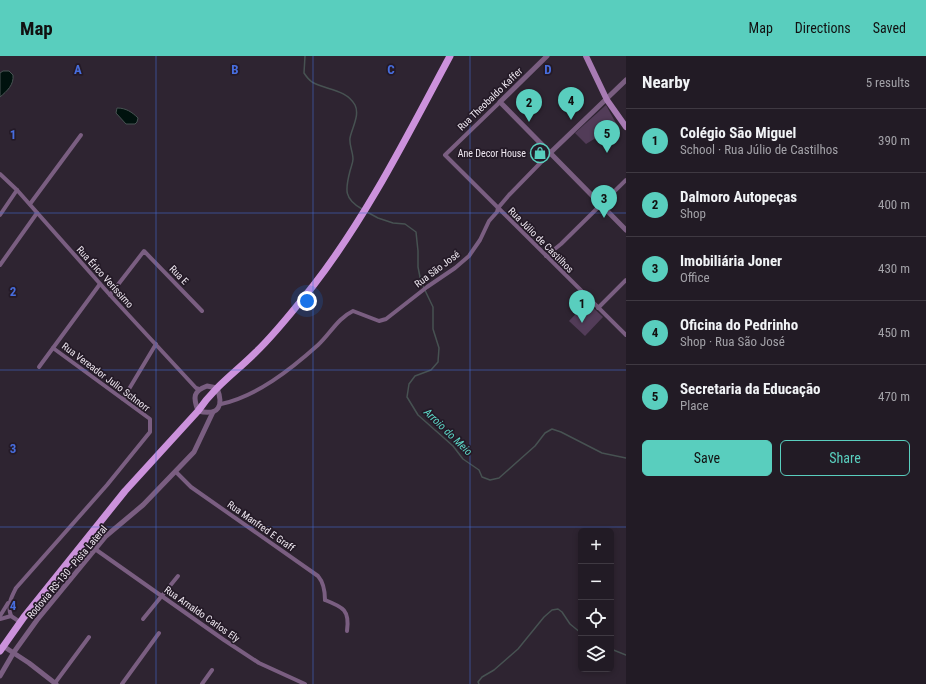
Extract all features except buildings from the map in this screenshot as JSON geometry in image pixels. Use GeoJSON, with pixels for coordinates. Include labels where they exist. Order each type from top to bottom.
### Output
{"type":"FeatureCollection","features":[{"type":"Feature","properties":{"kind":"main road"},"geometry":{"type":"LineString","coordinates":[[2,648],[20,622],[125,491],[207,398],[269,338],[313,286],[374,196],[450,56]]}},
{"type":"Feature","properties":{"kind":"main road"},"geometry":{"type":"LineString","coordinates":[[586,56],[607,100],[626,127]]}},
{"type":"Feature","properties":{"kind":"street","name":"Rua Theobaldo Kaffer"},"geometry":{"type":"LineString","coordinates":[[445,155],[547,56]]}},
{"type":"Feature","properties":{"kind":"street","name":"Rua São José"},"geometry":{"type":"LineString","coordinates":[[221,404],[234,401],[247,395],[266,385],[287,370],[318,345],[345,315],[353,311],[379,321],[386,319],[427,287],[455,268],[469,256],[480,240],[489,221],[509,195],[550,153],[607,100],[626,80]]}},
{"type":"Feature","properties":{"kind":"street"},"geometry":{"type":"LineString","coordinates":[[500,102],[626,230]]}},
{"type":"Feature","properties":{"kind":"street"},"geometry":{"type":"LineString","coordinates":[[30,204],[81,135]]}},
{"type":"Feature","properties":{"kind":"street","name":"Rua Júlio de Castilhos"},"geometry":{"type":"LineString","coordinates":[[445,155],[626,335]]}},
{"type":"Feature","properties":{"kind":"street","name":"Rua Érico Veríssimo"},"geometry":{"type":"LineString","coordinates":[[0,174],[30,204],[110,295],[196,388],[199,389]]}},
{"type":"Feature","properties":{"kind":"street"},"geometry":{"type":"LineString","coordinates":[[546,256],[561,244],[626,180]]}},
{"type":"Feature","properties":{"kind":"street"},"geometry":{"type":"LineString","coordinates":[[0,215],[17,190]]}},
{"type":"Feature","properties":{"kind":"street"},"geometry":{"type":"LineString","coordinates":[[0,265],[37,213]]}},
{"type":"Feature","properties":{"kind":"street","name":"Rua E"},"geometry":{"type":"LineString","coordinates":[[110,295],[144,251],[202,311]]}},
{"type":"Feature","properties":{"kind":"street"},"geometry":{"type":"LineString","coordinates":[[598,308],[626,280]]}},
{"type":"Feature","properties":{"kind":"street"},"geometry":{"type":"LineString","coordinates":[[39,367],[100,284]]}},
{"type":"Feature","properties":{"kind":"street"},"geometry":{"type":"LineString","coordinates":[[123,399],[156,344]]}},
{"type":"Feature","properties":{"kind":"street","name":"Rua Vereador Julio Schnorr"},"geometry":{"type":"LineString","coordinates":[[10,601],[16,588],[107,485],[150,432],[150,419],[53,348]]}},
{"type":"Feature","properties":{"kind":"street"},"geometry":{"type":"LineString","coordinates":[[214,412],[209,413],[198,410],[195,395],[199,389],[207,386],[217,388],[221,404]]}},
{"type":"Feature","properties":{"kind":"street","name":"Rodovia RS-130 - Pista Lateral"},"geometry":{"type":"LineString","coordinates":[[0,676],[14,652],[38,620],[106,536],[143,505],[194,452],[214,412],[221,404]]}},
{"type":"Feature","properties":{"kind":"street","name":"Rua Manfred E Graff"},"geometry":{"type":"LineString","coordinates":[[176,472],[191,487],[318,576],[322,580],[325,590],[325,600],[338,606],[347,614],[348,620],[346,631]]}},
{"type":"Feature","properties":{"kind":"street","name":"Rua Arnaldo Carlos Ely"},"geometry":{"type":"LineString","coordinates":[[95,549],[259,663],[305,684]]}},
{"type":"Feature","properties":{"kind":"street"},"geometry":{"type":"LineString","coordinates":[[143,619],[178,576]]}},
{"type":"Feature","properties":{"kind":"street"},"geometry":{"type":"LineString","coordinates":[[10,601],[9,610],[11,616],[20,622]]}},
{"type":"Feature","properties":{"kind":"street"},"geometry":{"type":"LineString","coordinates":[[0,618],[10,601]]}},
{"type":"Feature","properties":{"kind":"street"},"geometry":{"type":"LineString","coordinates":[[0,618],[11,616]]}},
{"type":"Feature","properties":{"kind":"street"},"geometry":{"type":"LineString","coordinates":[[122,684],[159,633]]}},
{"type":"Feature","properties":{"kind":"street"},"geometry":{"type":"LineString","coordinates":[[2,648],[14,652],[56,683],[89,637]]}},
{"type":"Feature","properties":{"kind":"street"},"geometry":{"type":"LineString","coordinates":[[202,684],[212,670]]}},
{"type":"Feature","properties":{"kind":"shaded area"},"geometry":{"type":"Polygon","coordinates":[[[3,71],[9,71],[13,75],[13,79],[10,88],[0,97],[0,73],[3,71]]]}},
{"type":"Feature","properties":{"kind":"shaded area"},"geometry":{"type":"Polygon","coordinates":[[[606,105],[617,125],[586,144],[575,133],[606,105]]]}},
{"type":"Feature","properties":{"kind":"shaded area"},"geometry":{"type":"Polygon","coordinates":[[[117,108],[131,112],[138,118],[137,122],[135,124],[126,124],[116,113],[117,108]]]}},
{"type":"Feature","properties":{"kind":"shaded area"},"geometry":{"type":"Polygon","coordinates":[[[587,302],[603,317],[585,336],[569,321],[587,302]]]}},
{"type":"Feature","properties":{"kind":"waterway","name":"Arroio do Meio"},"geometry":{"type":"LineString","coordinates":[[305,56],[304,73],[312,82],[341,93],[355,105],[357,113],[350,138],[353,160],[348,178],[347,193],[352,202],[362,209]]}},
{"type":"Feature","properties":{"kind":"waterway","name":"Arroio do Meio"},"geometry":{"type":"LineString","coordinates":[[367,212],[378,218],[393,223],[405,224],[416,232],[418,267],[421,282],[433,307],[433,329],[439,348],[438,362],[431,370],[415,376],[409,384],[407,397],[418,415],[453,446],[463,459],[479,470],[482,477],[490,480],[499,478],[535,446],[545,433],[552,429],[602,453],[626,458]]}},
{"type":"Feature","properties":{"kind":"waterway","name":"Arroio do Meio"},"geometry":{"type":"LineString","coordinates":[[479,684],[478,682],[482,677],[494,670],[518,649],[544,617],[552,610],[558,609],[562,612],[570,624],[578,631]]}},
{"type":"Feature","properties":{"kind":"waterway","name":"Arroio do Meio"},"geometry":{"type":"LineString","coordinates":[[614,650],[626,655]]}},
{"type":"Feature","properties":{"kind":"place","name":"Oficina do Pedrinho"},"geometry":{"type":"Point","coordinates":[571,120]}},
{"type":"Feature","properties":{"kind":"place","name":"Dalmoro Autopeças"},"geometry":{"type":"Point","coordinates":[529,122]}},
{"type":"Feature","properties":{"kind":"place","name":"Ane Decor House"},"geometry":{"type":"Point","coordinates":[540,153]}},
{"type":"Feature","properties":{"kind":"place","name":"Secretaria da Educação"},"geometry":{"type":"Point","coordinates":[607,153]}},
{"type":"Feature","properties":{"kind":"place","name":"Imobiliária Joner"},"geometry":{"type":"Point","coordinates":[604,218]}},
{"type":"Feature","properties":{"kind":"place","name":"Colégio São Miguel"},"geometry":{"type":"Point","coordinates":[582,323]}}]}
